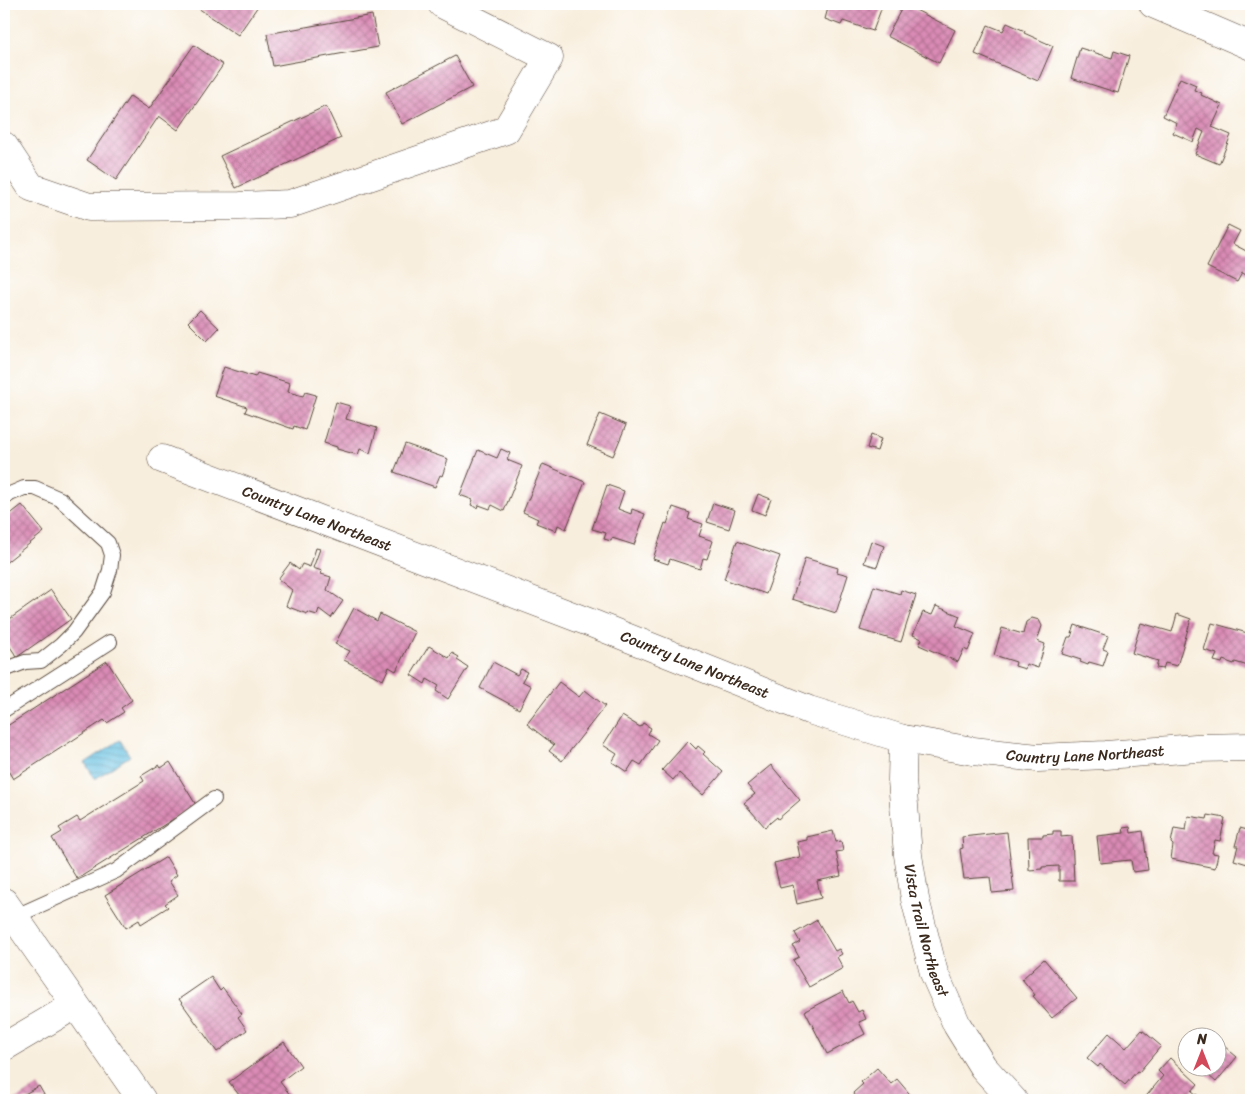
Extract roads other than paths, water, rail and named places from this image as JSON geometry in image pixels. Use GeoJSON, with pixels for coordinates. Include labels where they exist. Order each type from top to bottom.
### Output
{"type":"FeatureCollection","features":[{"type":"Feature","properties":{"kind":"street"},"geometry":{"type":"LineString","coordinates":[[4,146],[31,187],[89,207],[290,204],[506,130],[549,58],[442,4]]}},
{"type":"Feature","properties":{"kind":"street"},"geometry":{"type":"LineString","coordinates":[[1153,4],[1251,46]]}},
{"type":"Feature","properties":{"kind":"street","name":"Country Lane Northeast"},"geometry":{"type":"LineString","coordinates":[[162,459],[590,623],[809,710],[903,739],[972,751],[1038,758],[1196,748],[1251,748]]}},
{"type":"Feature","properties":{"kind":"street","name":"Vista Trail Northeast"},"geometry":{"type":"LineString","coordinates":[[903,739],[902,780],[908,855],[915,898],[934,973],[956,1025],[983,1067],[1013,1100]]}},
{"type":"Feature","properties":{"kind":"street"},"geometry":{"type":"LineString","coordinates":[[9,909],[142,1100]]}},
{"type":"Feature","properties":{"kind":"street"},"geometry":{"type":"LineString","coordinates":[[4,1047],[75,1005]]}},
{"type":"Feature","properties":{"kind":"lane"},"geometry":{"type":"LineString","coordinates":[[4,498],[24,488],[35,488],[60,499],[108,543],[112,555],[110,570],[103,592],[74,632],[41,661],[25,662],[4,670]]}},
{"type":"Feature","properties":{"kind":"lane"},"geometry":{"type":"LineString","coordinates":[[4,710],[110,642]]}},
{"type":"Feature","properties":{"kind":"lane"},"geometry":{"type":"LineString","coordinates":[[9,909],[116,871],[214,799]]}},
{"type":"Feature","properties":{"kind":"water"},"geometry":{"type":"Polygon","coordinates":[[[120,740],[130,756],[95,779],[85,763],[120,740]]]}}]}
